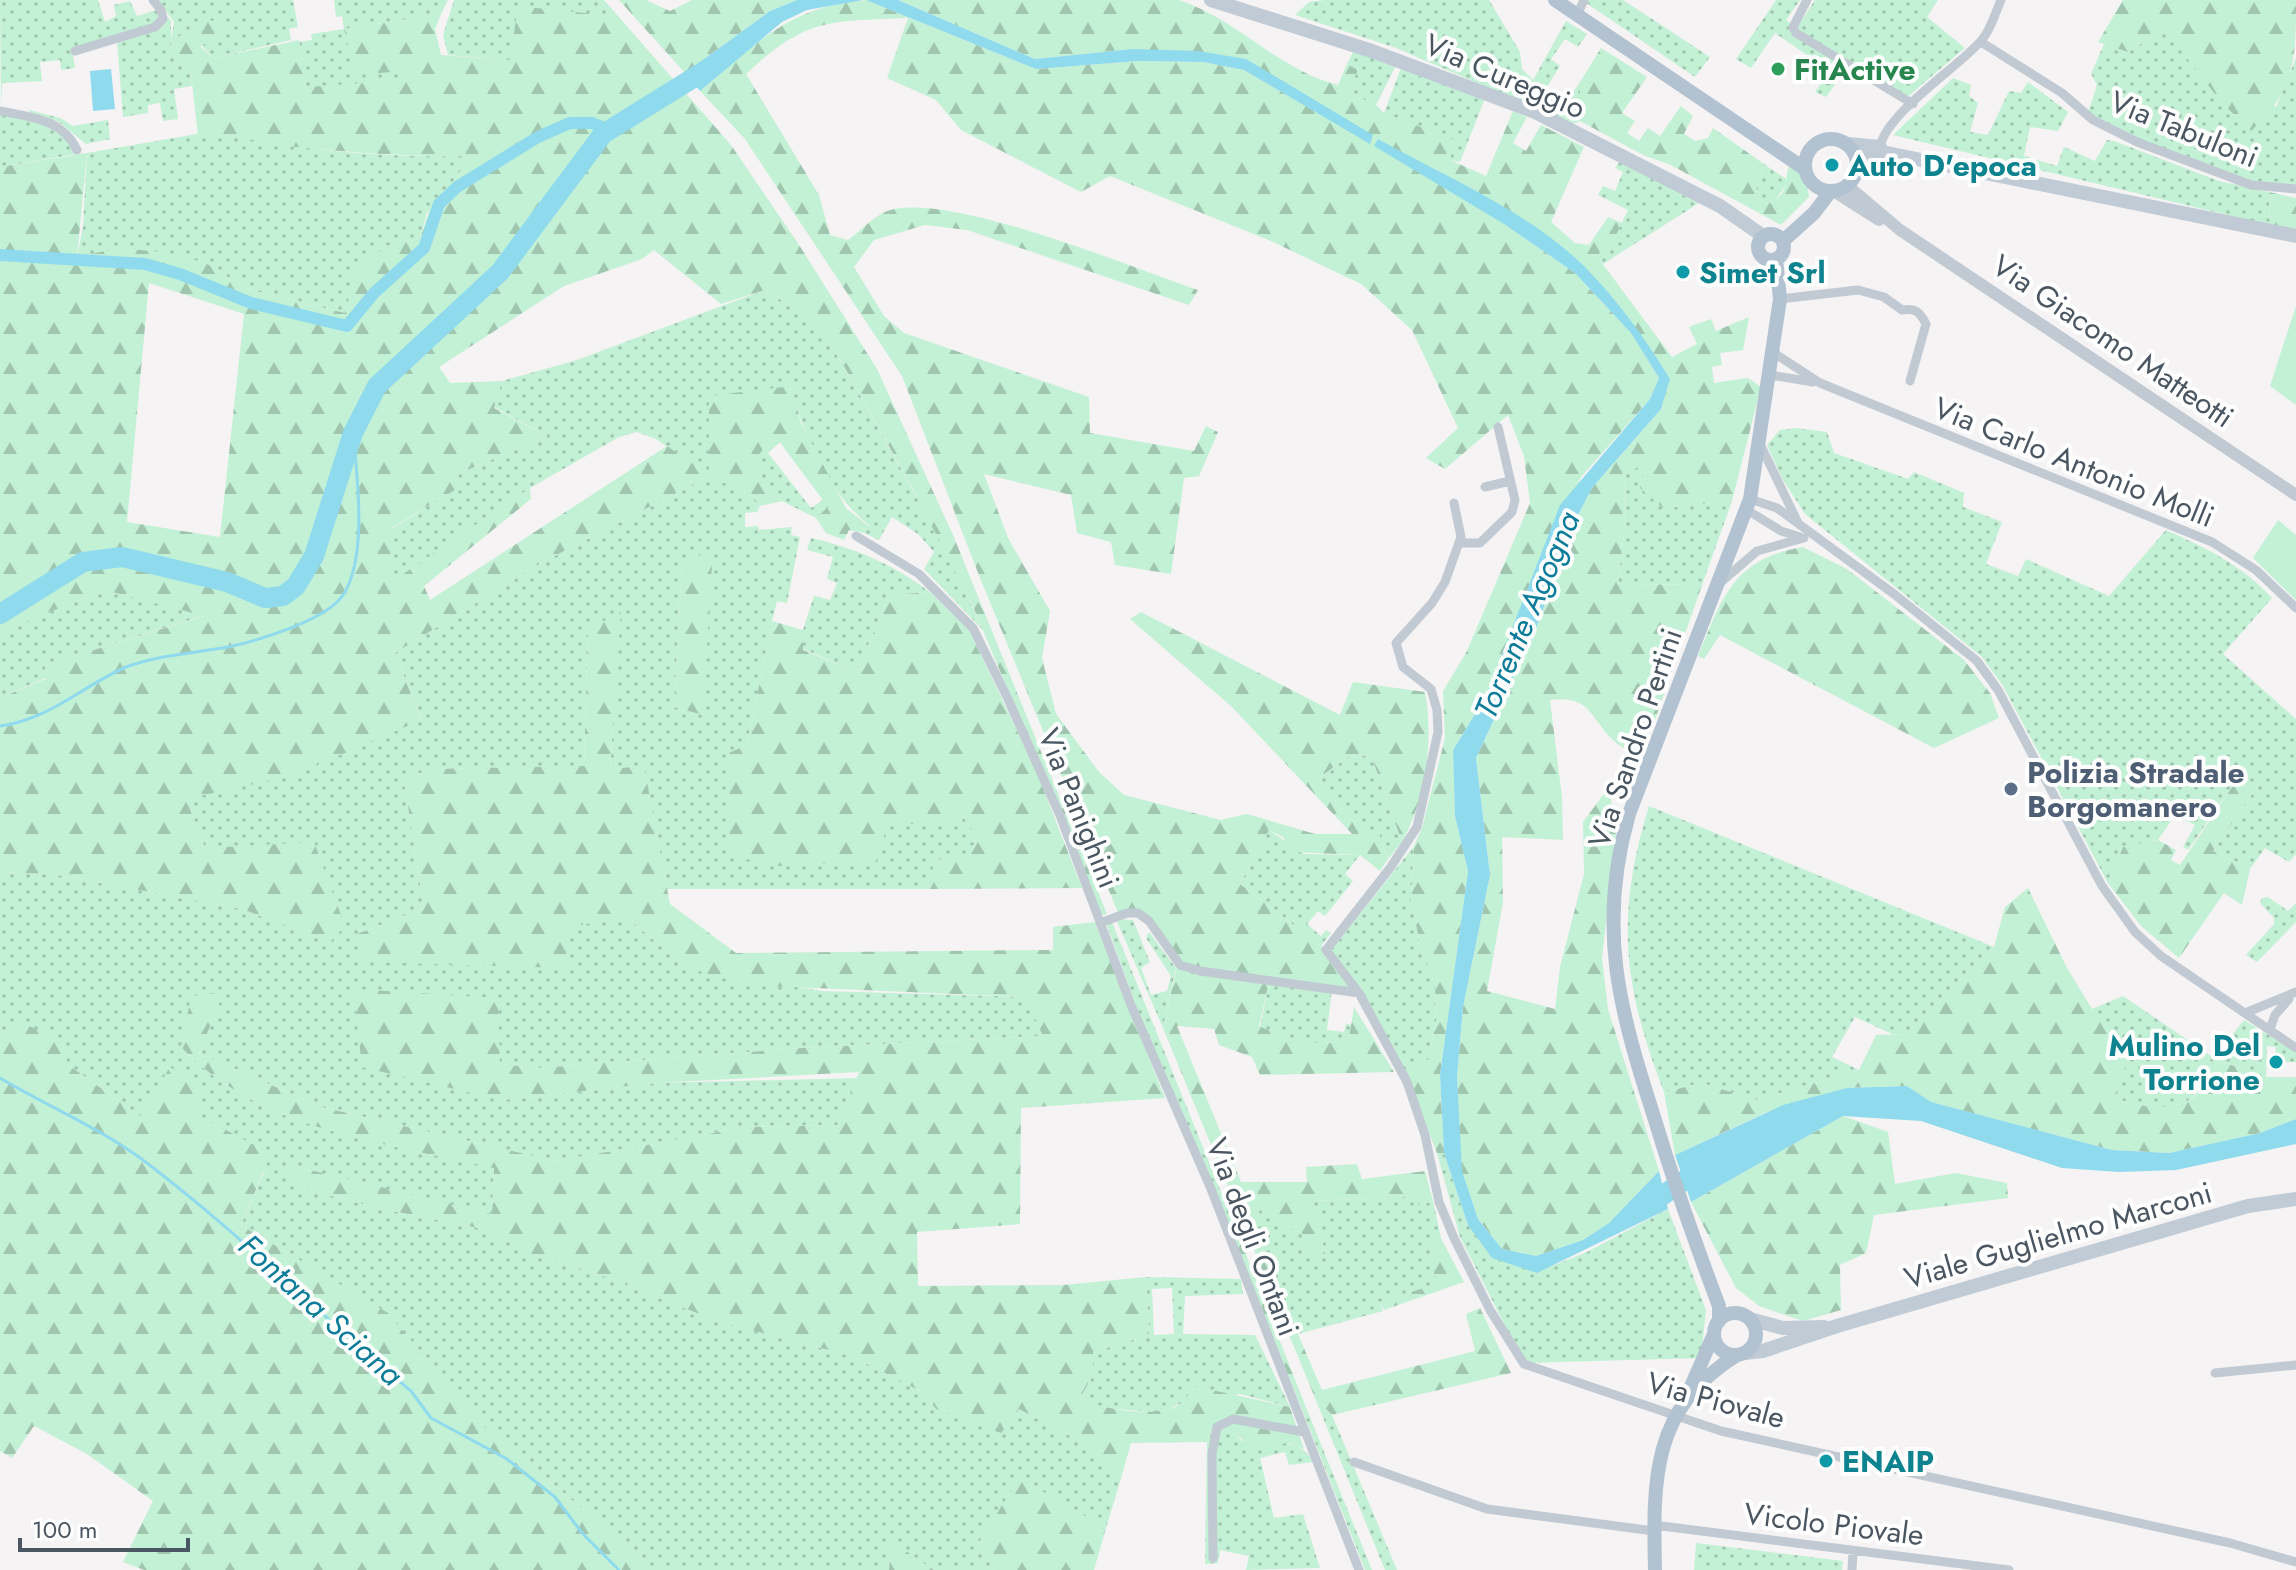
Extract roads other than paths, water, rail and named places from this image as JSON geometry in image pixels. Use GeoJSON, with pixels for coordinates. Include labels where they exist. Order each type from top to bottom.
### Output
{"type":"FeatureCollection","features":[{"type":"Feature","properties":{"kind":"main road","name":"Via Cureggio"},"geometry":{"type":"LineString","coordinates":[[1211,0],[1372,51],[1535,112],[1720,206],[1763,236]]}},
{"type":"Feature","properties":{"kind":"main road"},"geometry":{"type":"LineString","coordinates":[[1555,0],[1805,169]]}},
{"type":"Feature","properties":{"kind":"main road"},"geometry":{"type":"LineString","coordinates":[[1833,190],[1809,180],[1805,169],[1808,153],[1824,140],[1836,139],[1848,144],[2296,236]]}},
{"type":"Feature","properties":{"kind":"main road"},"geometry":{"type":"LineString","coordinates":[[1764,140],[1808,153]]}},
{"type":"Feature","properties":{"kind":"main road"},"geometry":{"type":"LineString","coordinates":[[1848,144],[1858,166]]}},
{"type":"Feature","properties":{"kind":"main road"},"geometry":{"type":"LineString","coordinates":[[1749,505],[1761,446],[1780,299],[1776,259],[1783,251],[1783,241],[1870,154],[1881,150]]}},
{"type":"Feature","properties":{"kind":"main road"},"geometry":{"type":"LineString","coordinates":[[1776,259],[1766,259],[1760,254],[1758,244],[1763,236],[1773,234],[1783,241]]}},
{"type":"Feature","properties":{"kind":"main road","name":"Via Sandro Pertini"},"geometry":{"type":"LineString","coordinates":[[1717,1327],[1719,1306],[1631,1047],[1616,984],[1613,940],[1621,844],[1629,814],[1749,505]]}},
{"type":"Feature","properties":{"kind":"main road","name":"Viale Guglielmo Marconi"},"geometry":{"type":"LineString","coordinates":[[1685,1400],[1741,1354],[1763,1351],[1837,1326],[2248,1206],[2296,1199]]}},
{"type":"Feature","properties":{"kind":"main road","name":"Via Sandro Pertini"},"geometry":{"type":"LineString","coordinates":[[1704,1265],[1735,1313]]}},
{"type":"Feature","properties":{"kind":"main road"},"geometry":{"type":"LineString","coordinates":[[1735,1313],[1750,1319],[1756,1338],[1741,1354],[1719,1347],[1717,1327],[1735,1313]]}},
{"type":"Feature","properties":{"kind":"main road","name":"Viale Guglielmo Marconi"},"geometry":{"type":"LineString","coordinates":[[1750,1319],[1783,1328],[1837,1326]]}},
{"type":"Feature","properties":{"kind":"main road","name":"Viale Guglielmo Marconi"},"geometry":{"type":"LineString","coordinates":[[1655,1570],[1654,1528],[1659,1452],[1717,1327]]}},
{"type":"Feature","properties":{"kind":"street"},"geometry":{"type":"LineString","coordinates":[[75,51],[155,27],[163,19],[161,10],[153,0]]}},
{"type":"Feature","properties":{"kind":"street"},"geometry":{"type":"LineString","coordinates":[[1577,15],[1584,0]]}},
{"type":"Feature","properties":{"kind":"street"},"geometry":{"type":"LineString","coordinates":[[1807,0],[1795,18],[1793,27],[1796,33],[1913,104]]}},
{"type":"Feature","properties":{"kind":"street"},"geometry":{"type":"LineString","coordinates":[[1881,150],[1882,137],[1981,42],[2001,0]]}},
{"type":"Feature","properties":{"kind":"street","name":"Via Tabuloni"},"geometry":{"type":"LineString","coordinates":[[1981,42],[2062,93],[2093,120],[2137,142],[2251,185],[2296,189]]}},
{"type":"Feature","properties":{"kind":"street"},"geometry":{"type":"LineString","coordinates":[[0,111],[51,123],[64,130],[77,150]]}},
{"type":"Feature","properties":{"kind":"street","name":"Via Giacomo Matteotti"},"geometry":{"type":"LineString","coordinates":[[1833,190],[1874,218],[1900,230],[2296,495]]}},
{"type":"Feature","properties":{"kind":"street"},"geometry":{"type":"LineString","coordinates":[[1780,299],[1858,290],[1884,297],[1902,310],[1912,309],[1920,313],[1926,324],[1910,381]]}},
{"type":"Feature","properties":{"kind":"street","name":"Via Carlo Antonio Molli"},"geometry":{"type":"LineString","coordinates":[[1774,353],[1820,383],[2179,527],[2256,570],[2296,608]]}},
{"type":"Feature","properties":{"kind":"street","name":"Via Carlo Antonio Molli"},"geometry":{"type":"LineString","coordinates":[[1770,375],[1820,383]]}},
{"type":"Feature","properties":{"kind":"street"},"geometry":{"type":"LineString","coordinates":[[1454,503],[1460,543],[1480,543],[1512,512],[1515,500],[1498,427]]}},
{"type":"Feature","properties":{"kind":"street"},"geometry":{"type":"LineString","coordinates":[[1761,446],[1798,523]]}},
{"type":"Feature","properties":{"kind":"street"},"geometry":{"type":"LineString","coordinates":[[1485,487],[1510,481]]}},
{"type":"Feature","properties":{"kind":"street"},"geometry":{"type":"LineString","coordinates":[[1749,505],[1777,508],[1883,586],[1977,661],[1998,690],[2113,903],[2147,945],[2296,1048]]}},
{"type":"Feature","properties":{"kind":"street"},"geometry":{"type":"LineString","coordinates":[[1749,505],[1781,531],[1829,548]]}},
{"type":"Feature","properties":{"kind":"street","name":"Via Panighini"},"geometry":{"type":"LineString","coordinates":[[856,536],[919,574],[973,628],[1061,818],[1100,923],[1127,913],[1138,913],[1149,921],[1180,965],[1200,971],[1359,993]]}},
{"type":"Feature","properties":{"kind":"street"},"geometry":{"type":"LineString","coordinates":[[1719,583],[1757,551],[1804,538]]}},
{"type":"Feature","properties":{"kind":"street","name":"Via Piovale"},"geometry":{"type":"LineString","coordinates":[[1460,543],[1432,603],[1396,643],[1403,667],[1431,689],[1437,710],[1438,732],[1417,827],[1390,868],[1326,950],[1359,993],[1407,1082],[1425,1135],[1439,1202],[1490,1310],[1524,1364],[1721,1431],[2230,1543],[2296,1562]]}},
{"type":"Feature","properties":{"kind":"street","name":"Via degli Ontani"},"geometry":{"type":"LineString","coordinates":[[1100,923],[1211,1189],[1359,1570]]}},
{"type":"Feature","properties":{"kind":"street"},"geometry":{"type":"LineString","coordinates":[[2245,1013],[2296,992]]}},
{"type":"Feature","properties":{"kind":"street"},"geometry":{"type":"LineString","coordinates":[[2270,1029],[2275,1015],[2296,992]]}},
{"type":"Feature","properties":{"kind":"street"},"geometry":{"type":"LineString","coordinates":[[2215,1373],[2296,1365]]}},
{"type":"Feature","properties":{"kind":"street"},"geometry":{"type":"LineString","coordinates":[[1213,1558],[1212,1454],[1217,1427],[1233,1419],[1304,1432]]}},
{"type":"Feature","properties":{"kind":"street","name":"Vicolo Piovale"},"geometry":{"type":"LineString","coordinates":[[1354,1462],[1487,1509],[2009,1570]]}},
{"type":"Feature","properties":{"kind":"street"},"geometry":{"type":"LineString","coordinates":[[1852,1570],[1853,1552]]}},
{"type":"Feature","properties":{"kind":"water"},"geometry":{"type":"Polygon","coordinates":[[[797,0],[863,0],[807,10],[782,22],[700,91],[685,73],[770,11],[797,0]]]}},
{"type":"Feature","properties":{"kind":"water"},"geometry":{"type":"Polygon","coordinates":[[[866,0],[898,0],[1035,59],[1132,49],[1198,51],[1246,59],[1373,135],[1370,144],[1244,70],[1203,62],[1138,61],[1036,69],[866,0]]]}},
{"type":"Feature","properties":{"kind":"water"},"geometry":{"type":"Polygon","coordinates":[[[111,69],[115,109],[93,111],[90,71],[111,69]]]}},
{"type":"Feature","properties":{"kind":"water"},"geometry":{"type":"Polygon","coordinates":[[[1378,139],[1486,196],[1563,247],[1620,307],[1670,379],[1661,409],[1592,488],[1576,519],[1534,634],[1476,758],[1490,875],[1463,1007],[1457,1077],[1462,1171],[1478,1219],[1502,1249],[1536,1256],[1583,1240],[1609,1223],[1659,1171],[1668,1209],[1537,1273],[1492,1258],[1468,1225],[1444,1153],[1440,1075],[1468,871],[1455,816],[1453,750],[1485,698],[1560,505],[1650,399],[1659,378],[1631,333],[1575,273],[1504,224],[1374,146],[1378,139]]]}},
{"type":"Feature","properties":{"kind":"water"},"geometry":{"type":"Polygon","coordinates":[[[1907,1086],[1931,1102],[2112,1150],[2169,1153],[2260,1133],[2296,1119],[2296,1144],[2176,1170],[2119,1172],[2062,1168],[1921,1121],[1843,1116],[1691,1202],[1675,1155],[1783,1105],[1847,1088],[1907,1086]]]}},
{"type":"Feature","properties":{"kind":"waterway","name":"Torrente Agogna"},"geometry":{"type":"LineString","coordinates":[[0,614],[83,562],[122,557],[227,582],[265,598],[283,596],[296,586],[314,556],[353,433],[377,386],[500,272],[603,134],[714,65]]}},
{"type":"Feature","properties":{"kind":"waterway"},"geometry":{"type":"LineString","coordinates":[[0,255],[145,264],[180,274],[251,303],[347,326],[374,293],[424,248],[439,204],[457,187],[538,137],[570,123],[592,123],[609,130]]}},
{"type":"Feature","properties":{"kind":"waterway"},"geometry":{"type":"LineString","coordinates":[[0,726],[18,723],[50,710],[126,667],[256,640],[307,621],[335,604],[351,579],[356,560],[359,516],[353,433]]}},
{"type":"Feature","properties":{"kind":"waterway","name":"Fontana Sciana"},"geometry":{"type":"LineString","coordinates":[[0,1078],[108,1137],[178,1187],[411,1391],[431,1418],[507,1459],[555,1497],[582,1533],[619,1570]]}},
{"type":"Feature","properties":{"kind":"waterway","name":"Torrente Agogna"},"geometry":{"type":"LineString","coordinates":[[1643,1209],[1705,1166]]}},
{"type":"Feature","properties":{"kind":"place","name":"FitActive"},"geometry":{"type":"Point","coordinates":[1778,69]}},
{"type":"Feature","properties":{"kind":"place","name":"Auto D'epoca"},"geometry":{"type":"Point","coordinates":[1832,165]}},
{"type":"Feature","properties":{"kind":"place","name":"Simet Srl"},"geometry":{"type":"Point","coordinates":[1683,272]}},
{"type":"Feature","properties":{"kind":"place","name":"Polizia Stradale Borgomanero"},"geometry":{"type":"Point","coordinates":[2011,789]}},
{"type":"Feature","properties":{"kind":"place","name":"Mulino Del Torrione"},"geometry":{"type":"Point","coordinates":[2276,1062]}},
{"type":"Feature","properties":{"kind":"place","name":"ENAIP"},"geometry":{"type":"Point","coordinates":[1826,1461]}}]}
